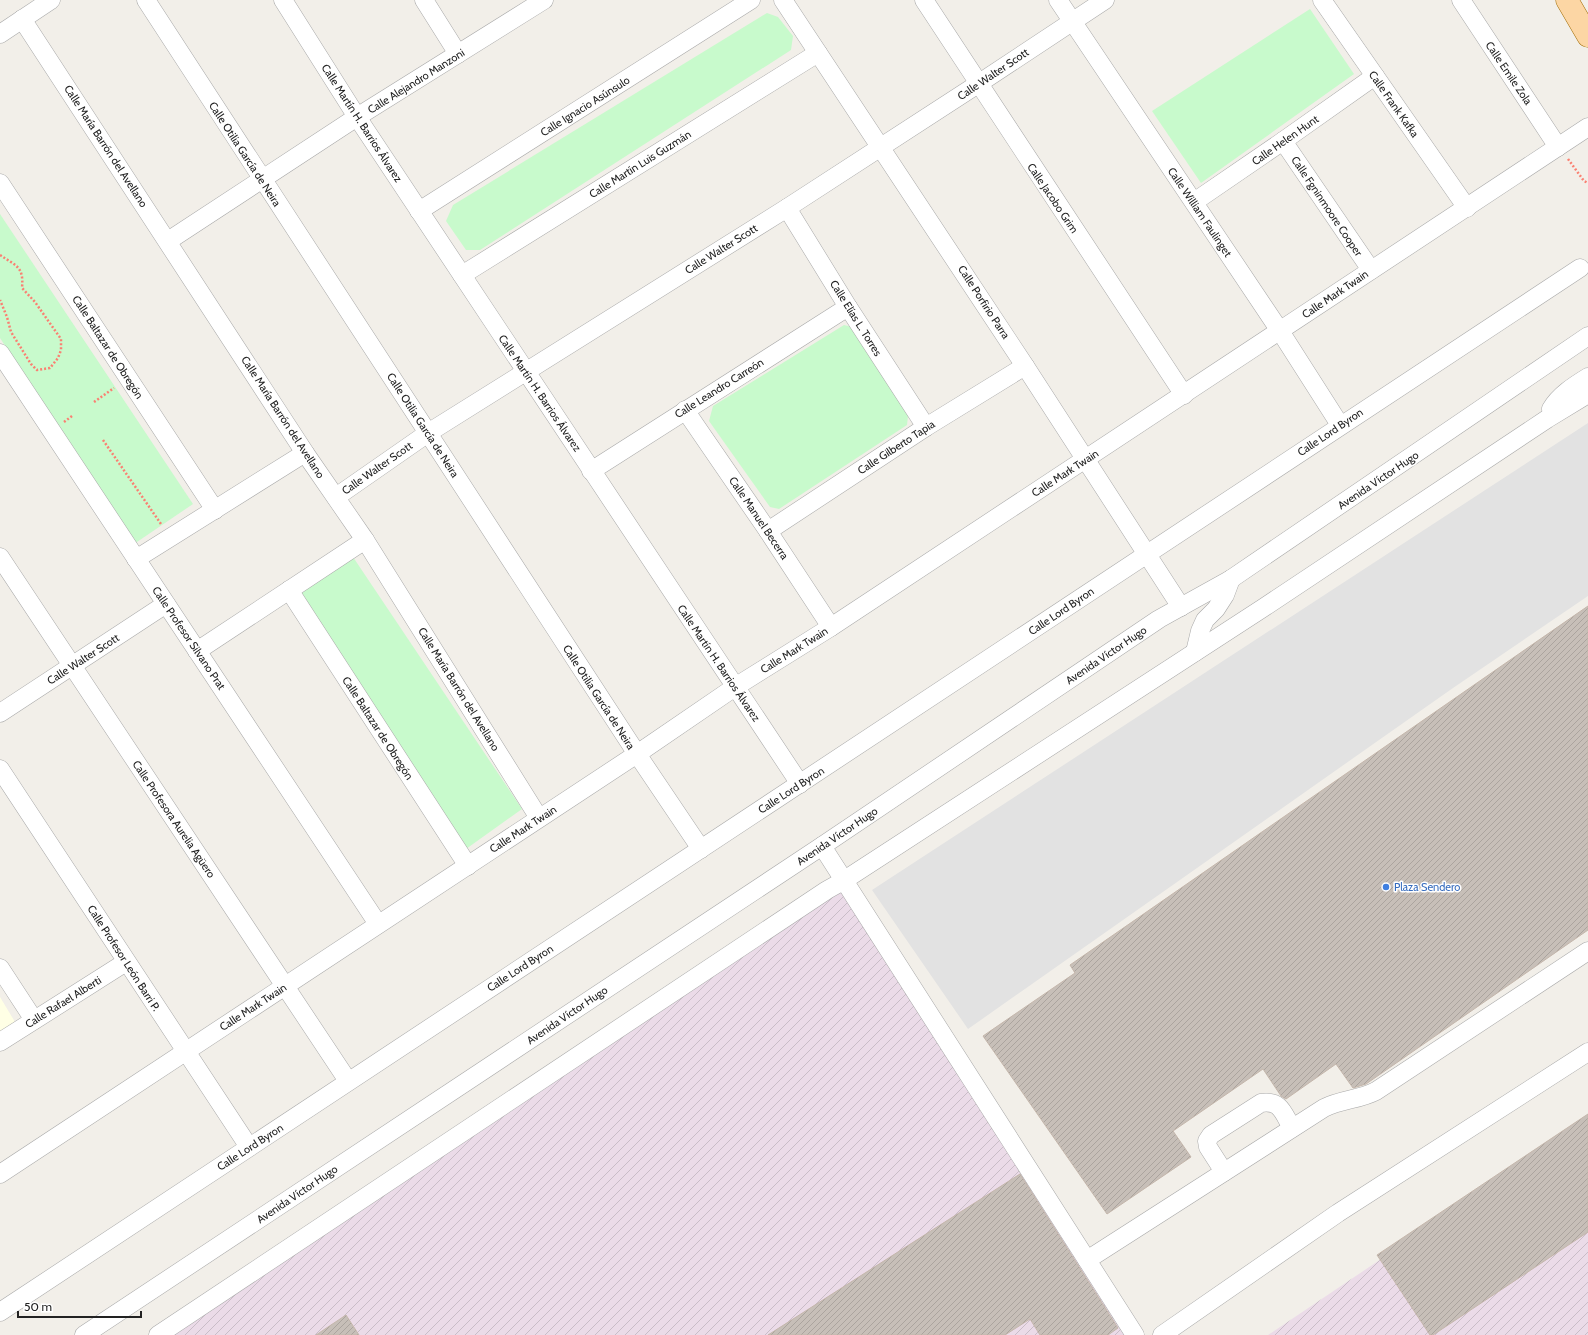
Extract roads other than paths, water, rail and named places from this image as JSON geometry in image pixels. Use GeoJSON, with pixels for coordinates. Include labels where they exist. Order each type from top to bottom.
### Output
{"type":"FeatureCollection","features":[{"type":"Feature","properties":{"kind":"main road"},"geometry":{"type":"LineString","coordinates":[[1567,0],[1588,36]]}},
{"type":"Feature","properties":{"kind":"street"},"geometry":{"type":"LineString","coordinates":[[0,34],[51,0]]}},
{"type":"Feature","properties":{"kind":"street","name":"Calle Otilia García de Neira"},"geometry":{"type":"LineString","coordinates":[[146,0],[637,754],[701,849]]}},
{"type":"Feature","properties":{"kind":"street","name":"Calle Martín H. Barrios Álvarez"},"geometry":{"type":"LineString","coordinates":[[283,0],[357,118],[800,784]]}},
{"type":"Feature","properties":{"kind":"street"},"geometry":{"type":"LineString","coordinates":[[424,0],[458,54]]}},
{"type":"Feature","properties":{"kind":"street","name":"Calle Alejandro Manzoni"},"geometry":{"type":"LineString","coordinates":[[168,241],[357,118],[544,0]]}},
{"type":"Feature","properties":{"kind":"street","name":"Calle Ignacio Asúnsulo"},"geometry":{"type":"LineString","coordinates":[[419,211],[752,0]]}},
{"type":"Feature","properties":{"kind":"street","name":"Calle Porfirio Parra"},"geometry":{"type":"LineString","coordinates":[[783,0],[881,146],[1181,607]]}},
{"type":"Feature","properties":{"kind":"street","name":"Calle Jacobo Grim"},"geometry":{"type":"LineString","coordinates":[[924,0],[1184,395]]}},
{"type":"Feature","properties":{"kind":"street","name":"Calle William Faulinget"},"geometry":{"type":"LineString","coordinates":[[1058,0],[1280,331],[1340,425]]}},
{"type":"Feature","properties":{"kind":"street","name":"Calle Walter Scott"},"geometry":{"type":"LineString","coordinates":[[336,497],[428,433],[787,208],[1105,0]]}},
{"type":"Feature","properties":{"kind":"street","name":"Calle Frank Kafka"},"geometry":{"type":"LineString","coordinates":[[1322,0],[1467,208]]}},
{"type":"Feature","properties":{"kind":"street","name":"Calle Emile Zola"},"geometry":{"type":"LineString","coordinates":[[1461,0],[1558,147]]}},
{"type":"Feature","properties":{"kind":"street","name":"Calle María Barrón del Avellano"},"geometry":{"type":"LineString","coordinates":[[22,19],[306,453],[365,540],[539,818]]}},
{"type":"Feature","properties":{"kind":"street","name":"Calle Martín Luis Guzmán"},"geometry":{"type":"LineString","coordinates":[[462,275],[818,52]]}},
{"type":"Feature","properties":{"kind":"street","name":"Calle Helen Hunt"},"geometry":{"type":"LineString","coordinates":[[1194,202],[1375,76]]}},
{"type":"Feature","properties":{"kind":"street","name":"Calle Mark Twain"},"geometry":{"type":"LineString","coordinates":[[0,1174],[468,866],[735,687],[831,627],[1588,127]]}},
{"type":"Feature","properties":{"kind":"street","name":"Calle Fgninmoore Cooper"},"geometry":{"type":"LineString","coordinates":[[1283,141],[1371,270]]}},
{"type":"Feature","properties":{"kind":"street","name":"Calle Baltazar de Obregón"},"geometry":{"type":"LineString","coordinates":[[0,184],[215,510]]}},
{"type":"Feature","properties":{"kind":"street","name":"Calle Elías L. Torres"},"geometry":{"type":"LineString","coordinates":[[787,208],[848,307],[926,428]]}},
{"type":"Feature","properties":{"kind":"street","name":"Calle Lord Byron"},"geometry":{"type":"LineString","coordinates":[[0,1312],[800,784],[1340,425],[1580,268]]}},
{"type":"Feature","properties":{"kind":"street","name":"Calle Leandro Carreón"},"geometry":{"type":"LineString","coordinates":[[591,471],[848,307]]}},
{"type":"Feature","properties":{"kind":"street","name":"Avenida Víctor Hugo"},"geometry":{"type":"LineString","coordinates":[[84,1335],[822,846],[1160,619],[1231,579],[1588,336]]}},
{"type":"Feature","properties":{"kind":"street","name":"Calle Profesor Silvano Prat"},"geometry":{"type":"LineString","coordinates":[[0,353],[378,924]]}},
{"type":"Feature","properties":{"kind":"street","name":"Calle Gilberto Tapia"},"geometry":{"type":"LineString","coordinates":[[768,531],[926,428],[1025,366]]}},
{"type":"Feature","properties":{"kind":"street"},"geometry":{"type":"LineString","coordinates":[[1547,419],[1552,407],[1560,398],[1588,377]]}},
{"type":"Feature","properties":{"kind":"street"},"geometry":{"type":"LineString","coordinates":[[158,1335],[813,899],[1263,608],[1547,419],[1588,394]]}},
{"type":"Feature","properties":{"kind":"street","name":"Calle Manuel Becerra"},"geometry":{"type":"LineString","coordinates":[[685,410],[768,531],[831,627]]}},
{"type":"Feature","properties":{"kind":"street"},"geometry":{"type":"LineString","coordinates":[[136,559],[306,453]]}},
{"type":"Feature","properties":{"kind":"street"},"geometry":{"type":"LineString","coordinates":[[197,651],[365,540]]}},
{"type":"Feature","properties":{"kind":"street","name":"Calle Profesora Aurelia Agüero"},"geometry":{"type":"LineString","coordinates":[[0,557],[71,666],[286,985],[348,1081]]}},
{"type":"Feature","properties":{"kind":"street"},"geometry":{"type":"LineString","coordinates":[[1195,652],[1200,630],[1205,620],[1216,609],[1225,595],[1231,579]]}},
{"type":"Feature","properties":{"kind":"street","name":"Calle Baltazar de Obregón"},"geometry":{"type":"LineString","coordinates":[[289,590],[468,866]]}},
{"type":"Feature","properties":{"kind":"street","name":"Calle Walter Scott"},"geometry":{"type":"LineString","coordinates":[[0,713],[166,604]]}},
{"type":"Feature","properties":{"kind":"street","name":"Calle Profesor León Barri P."},"geometry":{"type":"LineString","coordinates":[[0,769],[249,1147]]}},
{"type":"Feature","properties":{"kind":"street"},"geometry":{"type":"LineString","coordinates":[[822,846],[1135,1335]]}},
{"type":"Feature","properties":{"kind":"street"},"geometry":{"type":"LineString","coordinates":[[1087,1260],[1324,1108],[1336,1102],[1360,1098],[1376,1091],[1588,951]]}},
{"type":"Feature","properties":{"kind":"street","name":"Calle Rafael Alberti"},"geometry":{"type":"LineString","coordinates":[[0,1042],[126,962]]}},
{"type":"Feature","properties":{"kind":"street"},"geometry":{"type":"LineString","coordinates":[[0,968],[34,1020]]}},
{"type":"Feature","properties":{"kind":"street"},"geometry":{"type":"LineString","coordinates":[[1162,1335],[1338,1213],[1588,1052]]}},
{"type":"Feature","properties":{"kind":"street"},"geometry":{"type":"LineString","coordinates":[[1224,1172],[1208,1147],[1207,1141],[1211,1135],[1261,1103],[1270,1102],[1276,1104],[1292,1128]]}},
{"type":"Feature","properties":{"kind":"place","name":"Plaza Sendero"},"geometry":{"type":"Point","coordinates":[1386,887]}}]}
